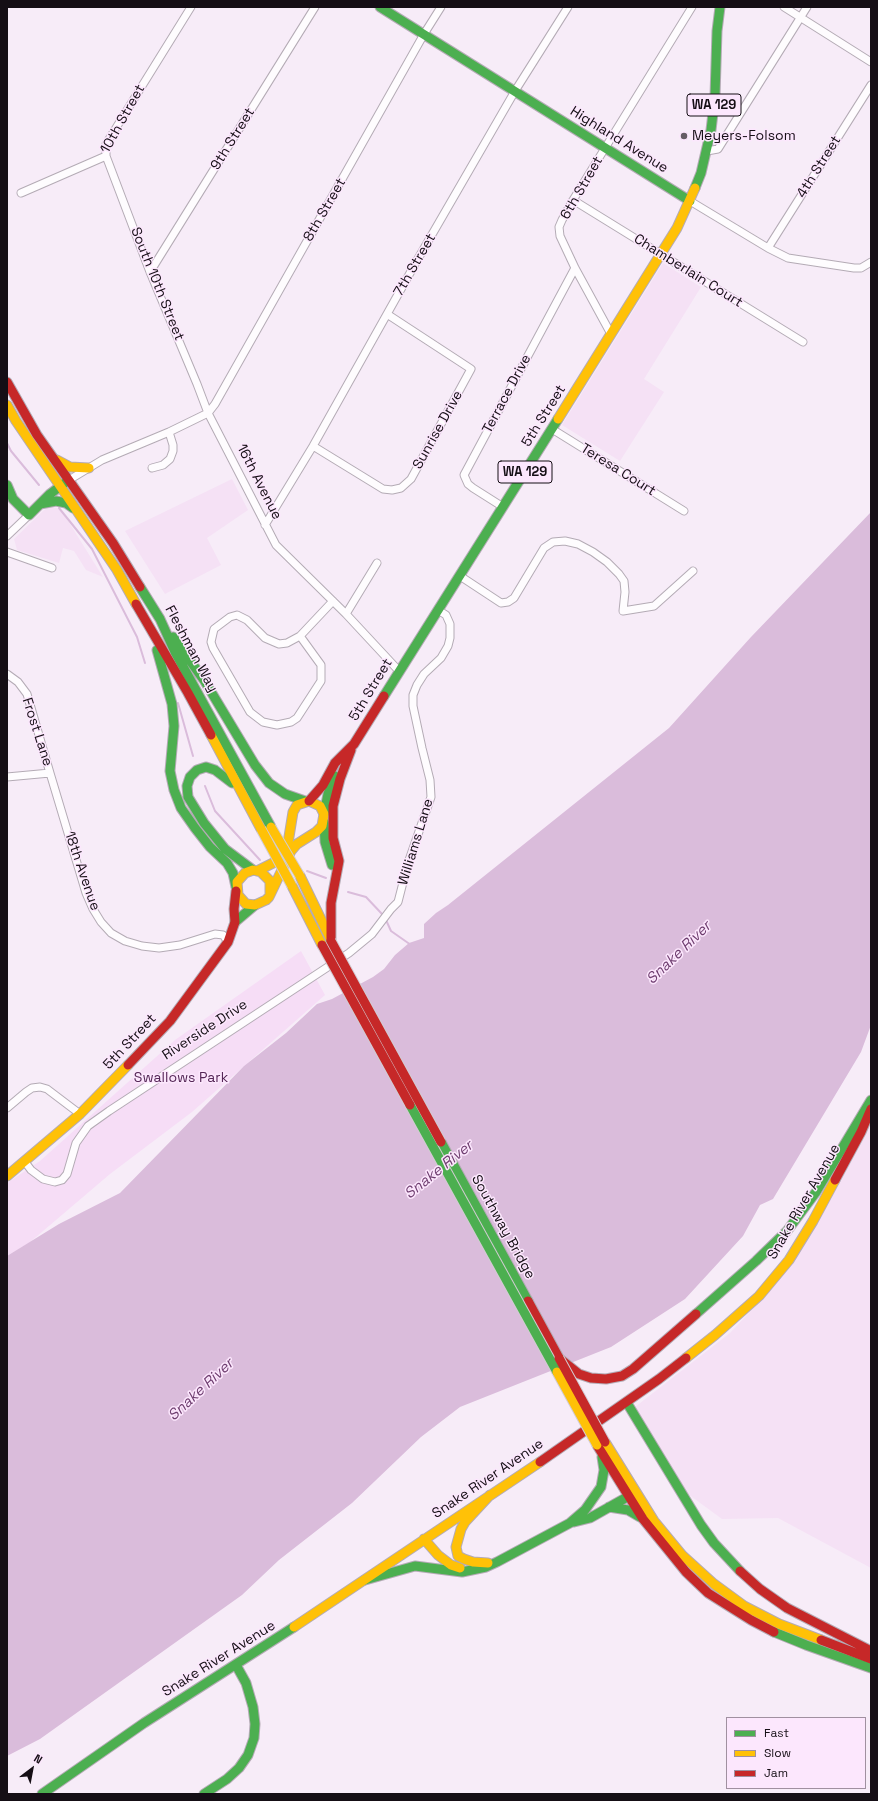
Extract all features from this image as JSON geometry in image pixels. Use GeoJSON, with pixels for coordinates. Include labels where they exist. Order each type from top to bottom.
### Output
{"type":"FeatureCollection","features":[{"type":"Feature","properties":{"kind":"main road","name":"Highland Avenue"},"geometry":{"type":"LineString","coordinates":[[380,7],[690,201]]}},
{"type":"Feature","properties":{"kind":"main road","name":"WA 129"},"geometry":{"type":"LineString","coordinates":[[690,201],[701,173],[707,151],[715,96],[717,31],[720,7]]}},
{"type":"Feature","properties":{"kind":"main road","name":"5th Street"},"geometry":{"type":"LineString","coordinates":[[255,871],[276,862],[288,843],[294,808],[307,801],[323,785],[335,763],[354,744],[366,727],[399,671],[661,254],[690,201]]}},
{"type":"Feature","properties":{"kind":"main road","name":"Fleshman Way"},"geometry":{"type":"LineString","coordinates":[[7,382],[30,422],[113,543],[160,619],[176,652],[300,876],[331,941]]}},
{"type":"Feature","properties":{"kind":"main road","name":"Fleshman Way"},"geometry":{"type":"LineString","coordinates":[[7,405],[16,421],[117,570],[152,634],[188,693],[238,789],[292,886],[322,946]]}},
{"type":"Feature","properties":{"kind":"main road"},"geometry":{"type":"LineString","coordinates":[[55,459],[70,467],[88,468]]}},
{"type":"Feature","properties":{"kind":"main road"},"geometry":{"type":"LineString","coordinates":[[7,484],[14,499],[29,515],[60,486],[69,480]]}},
{"type":"Feature","properties":{"kind":"main road"},"geometry":{"type":"LineString","coordinates":[[40,504],[50,501],[62,502],[78,512]]}},
{"type":"Feature","properties":{"kind":"main road"},"geometry":{"type":"LineString","coordinates":[[160,619],[185,652],[255,765],[269,783],[285,794],[317,804],[324,818],[316,832],[303,839],[291,851],[266,900],[255,905],[235,922]]}},
{"type":"Feature","properties":{"kind":"main road"},"geometry":{"type":"LineString","coordinates":[[152,634],[172,704],[174,726],[170,771],[174,790],[182,808],[195,828],[210,847],[227,862],[233,873],[236,889],[243,902],[255,905]]}},
{"type":"Feature","properties":{"kind":"main road","name":"5th Street"},"geometry":{"type":"LineString","coordinates":[[334,885],[331,858],[325,842],[324,818],[330,785],[340,768],[346,763],[354,744]]}},
{"type":"Feature","properties":{"kind":"main road"},"geometry":{"type":"LineString","coordinates":[[331,941],[331,903],[339,861],[333,838],[333,812],[337,790],[346,763]]}},
{"type":"Feature","properties":{"kind":"main road"},"geometry":{"type":"LineString","coordinates":[[238,789],[223,775],[206,767],[197,770],[190,777],[187,786],[188,797],[208,828],[225,850],[255,871],[265,874],[270,881],[270,893]]}},
{"type":"Feature","properties":{"kind":"main road"},"geometry":{"type":"LineString","coordinates":[[236,889],[242,875],[255,871]]}},
{"type":"Feature","properties":{"kind":"main road","name":"5th Street"},"geometry":{"type":"LineString","coordinates":[[24,1163],[80,1114],[126,1068],[170,1020],[228,942],[235,922],[234,909],[236,889]]}},
{"type":"Feature","properties":{"kind":"main road","name":"Southway Bridge"},"geometry":{"type":"LineString","coordinates":[[331,941],[559,1358],[601,1444]]}},
{"type":"Feature","properties":{"kind":"main road","name":"Southway Bridge"},"geometry":{"type":"LineString","coordinates":[[322,946],[478,1232],[601,1444]]}},
{"type":"Feature","properties":{"kind":"main road"},"geometry":{"type":"LineString","coordinates":[[559,1358],[579,1374],[591,1378],[606,1379],[622,1376],[633,1369],[704,1307],[787,1231],[816,1192],[871,1100]]}},
{"type":"Feature","properties":{"kind":"main road","name":"Snake River Avenue"},"geometry":{"type":"LineString","coordinates":[[42,1794],[144,1723],[236,1665],[365,1580],[627,1403],[715,1336],[759,1296],[779,1273],[813,1221],[861,1132],[871,1109]]}},
{"type":"Feature","properties":{"kind":"main road"},"geometry":{"type":"LineString","coordinates":[[7,1176],[24,1163]]}},
{"type":"Feature","properties":{"kind":"main road"},"geometry":{"type":"LineString","coordinates":[[627,1403],[701,1525],[714,1543],[738,1570],[760,1589],[787,1608],[871,1651]]}},
{"type":"Feature","properties":{"kind":"main road"},"geometry":{"type":"LineString","coordinates":[[601,1444],[631,1482],[663,1532],[682,1554],[714,1584],[744,1606],[779,1624],[871,1659]]}},
{"type":"Feature","properties":{"kind":"main road"},"geometry":{"type":"LineString","coordinates":[[601,1444],[643,1519],[686,1572],[713,1596],[751,1620],[773,1631],[806,1645],[871,1668]]}},
{"type":"Feature","properties":{"kind":"main road"},"geometry":{"type":"LineString","coordinates":[[365,1580],[415,1566],[453,1571],[486,1567],[570,1523],[585,1510],[601,1487],[604,1470],[601,1444]]}},
{"type":"Feature","properties":{"kind":"main road"},"geometry":{"type":"LineString","coordinates":[[629,1496],[631,1482]]}},
{"type":"Feature","properties":{"kind":"main road"},"geometry":{"type":"LineString","coordinates":[[490,1495],[461,1529],[457,1541],[456,1552],[458,1556],[468,1561],[482,1563],[497,1562]]}},
{"type":"Feature","properties":{"kind":"main road"},"geometry":{"type":"LineString","coordinates":[[570,1523],[590,1518],[629,1496]]}},
{"type":"Feature","properties":{"kind":"main road"},"geometry":{"type":"LineString","coordinates":[[609,1507],[628,1510],[643,1519]]}},
{"type":"Feature","properties":{"kind":"main road"},"geometry":{"type":"LineString","coordinates":[[424,1539],[438,1555],[451,1565],[471,1570]]}},
{"type":"Feature","properties":{"kind":"main road"},"geometry":{"type":"LineString","coordinates":[[204,1794],[221,1783],[239,1768],[248,1755],[254,1738],[255,1715],[252,1702],[246,1683],[236,1665]]}},
{"type":"Feature","properties":{"kind":"street","name":"10th Street"},"geometry":{"type":"LineString","coordinates":[[22,193],[106,156],[106,144],[191,7]]}},
{"type":"Feature","properties":{"kind":"street","name":"9th Street"},"geometry":{"type":"LineString","coordinates":[[150,272],[315,7]]}},
{"type":"Feature","properties":{"kind":"street","name":"8th Street"},"geometry":{"type":"LineString","coordinates":[[208,413],[215,404],[424,34],[442,7]]}},
{"type":"Feature","properties":{"kind":"street","name":"7th Street"},"geometry":{"type":"LineString","coordinates":[[265,525],[313,446],[387,314],[516,91],[568,7]]}},
{"type":"Feature","properties":{"kind":"street","name":"6th Street"},"geometry":{"type":"LineString","coordinates":[[611,334],[575,268],[560,236],[559,227],[573,200],[692,7]]}},
{"type":"Feature","properties":{"kind":"street"},"geometry":{"type":"LineString","coordinates":[[784,7],[871,62]]}},
{"type":"Feature","properties":{"kind":"street"},"geometry":{"type":"LineString","coordinates":[[707,151],[718,149],[807,7]]}},
{"type":"Feature","properties":{"kind":"street","name":"4th Street"},"geometry":{"type":"LineString","coordinates":[[768,248],[871,85]]}},
{"type":"Feature","properties":{"kind":"street","name":"South 10th Street"},"geometry":{"type":"LineString","coordinates":[[106,156],[150,272],[208,413]]}},
{"type":"Feature","properties":{"kind":"street","name":"Chamberlain Court"},"geometry":{"type":"LineString","coordinates":[[573,200],[803,342]]}},
{"type":"Feature","properties":{"kind":"street","name":"Highland Avenue"},"geometry":{"type":"LineString","coordinates":[[690,201],[768,248],[788,258],[854,268],[867,265],[871,262]]}},
{"type":"Feature","properties":{"kind":"street","name":"Terrace Drive"},"geometry":{"type":"LineString","coordinates":[[503,507],[473,488],[465,479],[464,475],[575,268]]}},
{"type":"Feature","properties":{"kind":"street","name":"Sunrise Drive"},"geometry":{"type":"LineString","coordinates":[[313,446],[383,489],[392,490],[402,488],[411,479],[471,369],[387,314]]}},
{"type":"Feature","properties":{"kind":"street"},"geometry":{"type":"LineString","coordinates":[[69,480],[102,460],[169,432],[208,413]]}},
{"type":"Feature","properties":{"kind":"street","name":"16th Avenue"},"geometry":{"type":"LineString","coordinates":[[208,413],[276,545],[346,614],[399,671]]}},
{"type":"Feature","properties":{"kind":"street","name":"Teresa Court"},"geometry":{"type":"LineString","coordinates":[[552,429],[684,511]]}},
{"type":"Feature","properties":{"kind":"street"},"geometry":{"type":"LineString","coordinates":[[152,468],[163,465],[170,459],[173,446],[169,432]]}},
{"type":"Feature","properties":{"kind":"street"},"geometry":{"type":"LineString","coordinates":[[7,536],[29,515]]}},
{"type":"Feature","properties":{"kind":"street"},"geometry":{"type":"LineString","coordinates":[[460,576],[502,603],[508,602],[514,598],[544,548],[553,542],[565,541],[578,544],[593,552],[607,562],[619,574],[624,581],[625,592],[623,611],[654,606],[693,570]]}},
{"type":"Feature","properties":{"kind":"street"},"geometry":{"type":"LineString","coordinates":[[7,552],[52,568]]}},
{"type":"Feature","properties":{"kind":"street"},"geometry":{"type":"LineString","coordinates":[[346,614],[377,563]]}},
{"type":"Feature","properties":{"kind":"street"},"geometry":{"type":"LineString","coordinates":[[300,636],[321,665],[321,681],[297,718],[285,724],[277,725],[263,722],[250,712],[213,648],[211,642],[212,635],[218,624],[237,615],[247,620],[265,638],[272,642],[286,643],[300,636],[333,601]]}},
{"type":"Feature","properties":{"kind":"street","name":"Williams Lane"},"geometry":{"type":"LineString","coordinates":[[398,902],[408,864],[431,798],[430,780],[413,706],[413,694],[424,674],[441,658],[448,646],[450,638],[450,624],[446,615],[438,610]]}},
{"type":"Feature","properties":{"kind":"street","name":"Frost Lane"},"geometry":{"type":"LineString","coordinates":[[7,674],[18,682],[27,694],[50,773]]}},
{"type":"Feature","properties":{"kind":"street"},"geometry":{"type":"LineString","coordinates":[[7,777],[50,773]]}},
{"type":"Feature","properties":{"kind":"street","name":"18th Avenue"},"geometry":{"type":"LineString","coordinates":[[50,773],[86,893],[101,922],[111,933],[125,941],[142,946],[159,948],[180,945],[215,934],[223,935],[228,942]]}},
{"type":"Feature","properties":{"kind":"street","name":"Riverside Drive"},"geometry":{"type":"LineString","coordinates":[[24,1163],[43,1179],[55,1182],[62,1180],[67,1174],[76,1143],[88,1126],[188,1058],[349,953],[372,934],[398,902]]}},
{"type":"Feature","properties":{"kind":"street"},"geometry":{"type":"LineString","coordinates":[[7,1108],[32,1088],[40,1087],[47,1089],[80,1114]]}},
{"type":"Feature","properties":{"kind":"shaded area"},"geometry":{"type":"Polygon","coordinates":[[[663,263],[701,287],[644,379],[664,392],[620,461],[562,425],[663,263]]]}},
{"type":"Feature","properties":{"kind":"shaded area"},"geometry":{"type":"Polygon","coordinates":[[[232,479],[248,510],[207,538],[221,565],[165,594],[125,531],[232,479]]]}},
{"type":"Feature","properties":{"kind":"shaded area"},"geometry":{"type":"Polygon","coordinates":[[[50,507],[60,508],[103,577],[86,570],[74,551],[63,548],[59,563],[17,550],[14,539],[44,510],[50,507]]]}},
{"type":"Feature","properties":{"kind":"shaded area"},"geometry":{"type":"Polygon","coordinates":[[[871,1122],[871,1568],[778,1518],[722,1519],[688,1494],[635,1407],[730,1333],[776,1284],[805,1240],[871,1122]]]}},
{"type":"Feature","properties":{"kind":"green space","name":"Swallows Park"},"geometry":{"type":"Polygon","coordinates":[[[301,951],[325,995],[192,1112],[110,1174],[29,1243],[7,1256],[7,1183],[40,1161],[175,1040],[301,951]]]}},
{"type":"Feature","properties":{"kind":"water","name":"Snake River"},"geometry":{"type":"Polygon","coordinates":[[[871,512],[871,1025],[861,1052],[773,1199],[760,1205],[743,1236],[685,1299],[611,1347],[460,1407],[421,1437],[352,1503],[279,1560],[242,1595],[40,1739],[7,1756],[7,1256],[59,1224],[120,1193],[244,1066],[286,1033],[317,1004],[332,999],[373,977],[384,969],[395,955],[409,943],[424,938],[424,924],[436,913],[669,728],[751,637],[871,512]]]}},
{"type":"Feature","properties":{"kind":"waterway"},"geometry":{"type":"LineString","coordinates":[[7,443],[11,451],[39,485]]}},
{"type":"Feature","properties":{"kind":"waterway"},"geometry":{"type":"LineString","coordinates":[[59,508],[92,549],[137,637],[145,663]]}},
{"type":"Feature","properties":{"kind":"waterway"},"geometry":{"type":"LineString","coordinates":[[178,703],[193,756]]}},
{"type":"Feature","properties":{"kind":"waterway"},"geometry":{"type":"LineString","coordinates":[[205,786],[215,811],[260,860]]}},
{"type":"Feature","properties":{"kind":"waterway"},"geometry":{"type":"LineString","coordinates":[[307,871],[326,878]]}},
{"type":"Feature","properties":{"kind":"waterway"},"geometry":{"type":"LineString","coordinates":[[348,892],[366,897],[382,914]]}},
{"type":"Feature","properties":{"kind":"waterway"},"geometry":{"type":"LineString","coordinates":[[386,920],[391,931],[411,945]]}},
{"type":"Feature","properties":{"kind":"traffic: fast"},"geometry":{"type":"LineString","coordinates":[[380,7],[690,201]]}},
{"type":"Feature","properties":{"kind":"traffic: fast"},"geometry":{"type":"LineString","coordinates":[[695,188],[701,173],[711,130],[715,96],[717,31],[720,7]]}},
{"type":"Feature","properties":{"kind":"traffic: fast"},"geometry":{"type":"LineString","coordinates":[[384,696],[558,419]]}},
{"type":"Feature","properties":{"kind":"traffic: fast"},"geometry":{"type":"LineString","coordinates":[[7,485],[13,499],[29,515],[50,494],[66,482]]}},
{"type":"Feature","properties":{"kind":"traffic: fast"},"geometry":{"type":"LineString","coordinates":[[40,504],[56,501],[66,503],[73,508]]}},
{"type":"Feature","properties":{"kind":"traffic: fast"},"geometry":{"type":"LineString","coordinates":[[140,587],[160,619],[175,652],[271,827]]}},
{"type":"Feature","properties":{"kind":"traffic: fast"},"geometry":{"type":"LineString","coordinates":[[173,637],[204,680],[255,765],[269,783],[285,794],[305,801]]}},
{"type":"Feature","properties":{"kind":"traffic: fast"},"geometry":{"type":"LineString","coordinates":[[157,650],[172,704],[174,726],[170,771],[174,790],[181,808],[195,828],[210,847],[227,863],[233,873],[236,887]]}},
{"type":"Feature","properties":{"kind":"traffic: fast"},"geometry":{"type":"LineString","coordinates":[[232,783],[215,770],[206,767],[197,770],[190,777],[187,786],[188,797],[204,823],[225,849],[253,870]]}},
{"type":"Feature","properties":{"kind":"traffic: fast"},"geometry":{"type":"LineString","coordinates":[[324,814],[328,794],[335,776]]}},
{"type":"Feature","properties":{"kind":"traffic: fast"},"geometry":{"type":"LineString","coordinates":[[324,822],[325,842],[332,865]]}},
{"type":"Feature","properties":{"kind":"traffic: fast"},"geometry":{"type":"LineString","coordinates":[[235,922],[255,905]]}},
{"type":"Feature","properties":{"kind":"traffic: fast"},"geometry":{"type":"LineString","coordinates":[[696,1314],[756,1261],[787,1231],[816,1192],[871,1100]]}},
{"type":"Feature","properties":{"kind":"traffic: fast"},"geometry":{"type":"LineString","coordinates":[[410,1105],[557,1372]]}},
{"type":"Feature","properties":{"kind":"traffic: fast"},"geometry":{"type":"LineString","coordinates":[[441,1142],[528,1301]]}},
{"type":"Feature","properties":{"kind":"traffic: fast"},"geometry":{"type":"LineString","coordinates":[[627,1403],[701,1525],[714,1543],[740,1571]]}},
{"type":"Feature","properties":{"kind":"traffic: fast"},"geometry":{"type":"LineString","coordinates":[[365,1580],[415,1566],[462,1572],[486,1567],[497,1562],[570,1523],[585,1510],[601,1487],[604,1470],[602,1457]]}},
{"type":"Feature","properties":{"kind":"traffic: fast"},"geometry":{"type":"LineString","coordinates":[[574,1522],[590,1518],[629,1496]]}},
{"type":"Feature","properties":{"kind":"traffic: fast"},"geometry":{"type":"LineString","coordinates":[[609,1507],[628,1510],[640,1517]]}},
{"type":"Feature","properties":{"kind":"traffic: fast"},"geometry":{"type":"LineString","coordinates":[[42,1794],[144,1723],[294,1627]]}},
{"type":"Feature","properties":{"kind":"traffic: fast"},"geometry":{"type":"LineString","coordinates":[[774,1632],[871,1668]]}},
{"type":"Feature","properties":{"kind":"traffic: fast"},"geometry":{"type":"LineString","coordinates":[[204,1794],[227,1779],[239,1768],[248,1755],[254,1738],[255,1724],[253,1707],[246,1683],[236,1665]]}},
{"type":"Feature","properties":{"kind":"traffic: slow"},"geometry":{"type":"LineString","coordinates":[[558,419],[677,228],[695,188]]}},
{"type":"Feature","properties":{"kind":"traffic: slow"},"geometry":{"type":"LineString","coordinates":[[7,405],[16,421],[117,570],[136,604]]}},
{"type":"Feature","properties":{"kind":"traffic: slow"},"geometry":{"type":"LineString","coordinates":[[57,460],[70,467],[89,468]]}},
{"type":"Feature","properties":{"kind":"traffic: slow"},"geometry":{"type":"LineString","coordinates":[[211,735],[261,829]]}},
{"type":"Feature","properties":{"kind":"traffic: slow"},"geometry":{"type":"LineString","coordinates":[[257,871],[275,862],[288,843],[293,812],[297,805],[309,801],[320,806],[324,814],[322,826],[316,832],[297,844],[291,851],[269,897],[266,900],[255,905],[246,904],[238,895],[237,882],[245,873],[253,870],[261,872],[270,881],[270,893]]}},
{"type":"Feature","properties":{"kind":"traffic: slow"},"geometry":{"type":"LineString","coordinates":[[271,827],[300,876]]}},
{"type":"Feature","properties":{"kind":"traffic: slow"},"geometry":{"type":"LineString","coordinates":[[261,829],[292,886]]}},
{"type":"Feature","properties":{"kind":"traffic: slow"},"geometry":{"type":"LineString","coordinates":[[300,876],[330,938]]}},
{"type":"Feature","properties":{"kind":"traffic: slow"},"geometry":{"type":"LineString","coordinates":[[292,886],[322,945]]}},
{"type":"Feature","properties":{"kind":"traffic: slow"},"geometry":{"type":"LineString","coordinates":[[7,1176],[80,1114],[128,1065]]}},
{"type":"Feature","properties":{"kind":"traffic: slow"},"geometry":{"type":"LineString","coordinates":[[686,1358],[715,1335],[759,1296],[789,1260],[813,1221],[835,1180]]}},
{"type":"Feature","properties":{"kind":"traffic: slow"},"geometry":{"type":"LineString","coordinates":[[557,1372],[597,1445]]}},
{"type":"Feature","properties":{"kind":"traffic: slow"},"geometry":{"type":"LineString","coordinates":[[605,1442],[654,1521],[682,1555],[714,1584],[744,1606],[779,1624],[821,1640]]}},
{"type":"Feature","properties":{"kind":"traffic: slow"},"geometry":{"type":"LineString","coordinates":[[294,1627],[540,1462]]}},
{"type":"Feature","properties":{"kind":"traffic: slow"},"geometry":{"type":"LineString","coordinates":[[488,1563],[473,1562],[464,1559],[458,1556],[456,1547],[461,1529],[465,1522],[490,1495]]}},
{"type":"Feature","properties":{"kind":"traffic: slow"},"geometry":{"type":"LineString","coordinates":[[424,1539],[438,1555],[451,1565],[460,1568]]}},
{"type":"Feature","properties":{"kind":"traffic: jam"},"geometry":{"type":"LineString","coordinates":[[7,382],[37,435],[113,543],[140,587]]}},
{"type":"Feature","properties":{"kind":"traffic: jam"},"geometry":{"type":"LineString","coordinates":[[136,604],[211,735]]}},
{"type":"Feature","properties":{"kind":"traffic: jam"},"geometry":{"type":"LineString","coordinates":[[309,801],[323,785],[335,763],[354,744],[384,696]]}},
{"type":"Feature","properties":{"kind":"traffic: jam"},"geometry":{"type":"LineString","coordinates":[[331,941],[331,903],[339,861],[333,838],[333,806],[340,779],[351,750]]}},
{"type":"Feature","properties":{"kind":"traffic: jam"},"geometry":{"type":"LineString","coordinates":[[128,1065],[170,1021],[228,942],[235,922],[234,909],[236,891]]}},
{"type":"Feature","properties":{"kind":"traffic: jam"},"geometry":{"type":"LineString","coordinates":[[331,941],[441,1142]]}},
{"type":"Feature","properties":{"kind":"traffic: jam"},"geometry":{"type":"LineString","coordinates":[[322,945],[410,1105]]}},
{"type":"Feature","properties":{"kind":"traffic: jam"},"geometry":{"type":"LineString","coordinates":[[835,1180],[861,1132],[871,1109]]}},
{"type":"Feature","properties":{"kind":"traffic: jam"},"geometry":{"type":"LineString","coordinates":[[528,1301],[559,1358],[579,1374],[591,1378],[606,1379],[622,1376],[633,1369],[696,1314]]}},
{"type":"Feature","properties":{"kind":"traffic: jam"},"geometry":{"type":"LineString","coordinates":[[559,1358],[605,1442]]}},
{"type":"Feature","properties":{"kind":"traffic: jam"},"geometry":{"type":"LineString","coordinates":[[540,1462],[659,1379],[686,1358]]}},
{"type":"Feature","properties":{"kind":"traffic: jam"},"geometry":{"type":"LineString","coordinates":[[597,1445],[643,1519],[686,1572],[708,1593],[751,1620],[774,1632]]}},
{"type":"Feature","properties":{"kind":"traffic: jam"},"geometry":{"type":"LineString","coordinates":[[740,1571],[760,1589],[787,1608],[871,1651]]}},
{"type":"Feature","properties":{"kind":"traffic: jam"},"geometry":{"type":"LineString","coordinates":[[821,1640],[871,1659]]}},
{"type":"Feature","properties":{"kind":"place","name":"Meyers-Folsom"},"geometry":{"type":"Point","coordinates":[684,136]}}]}
